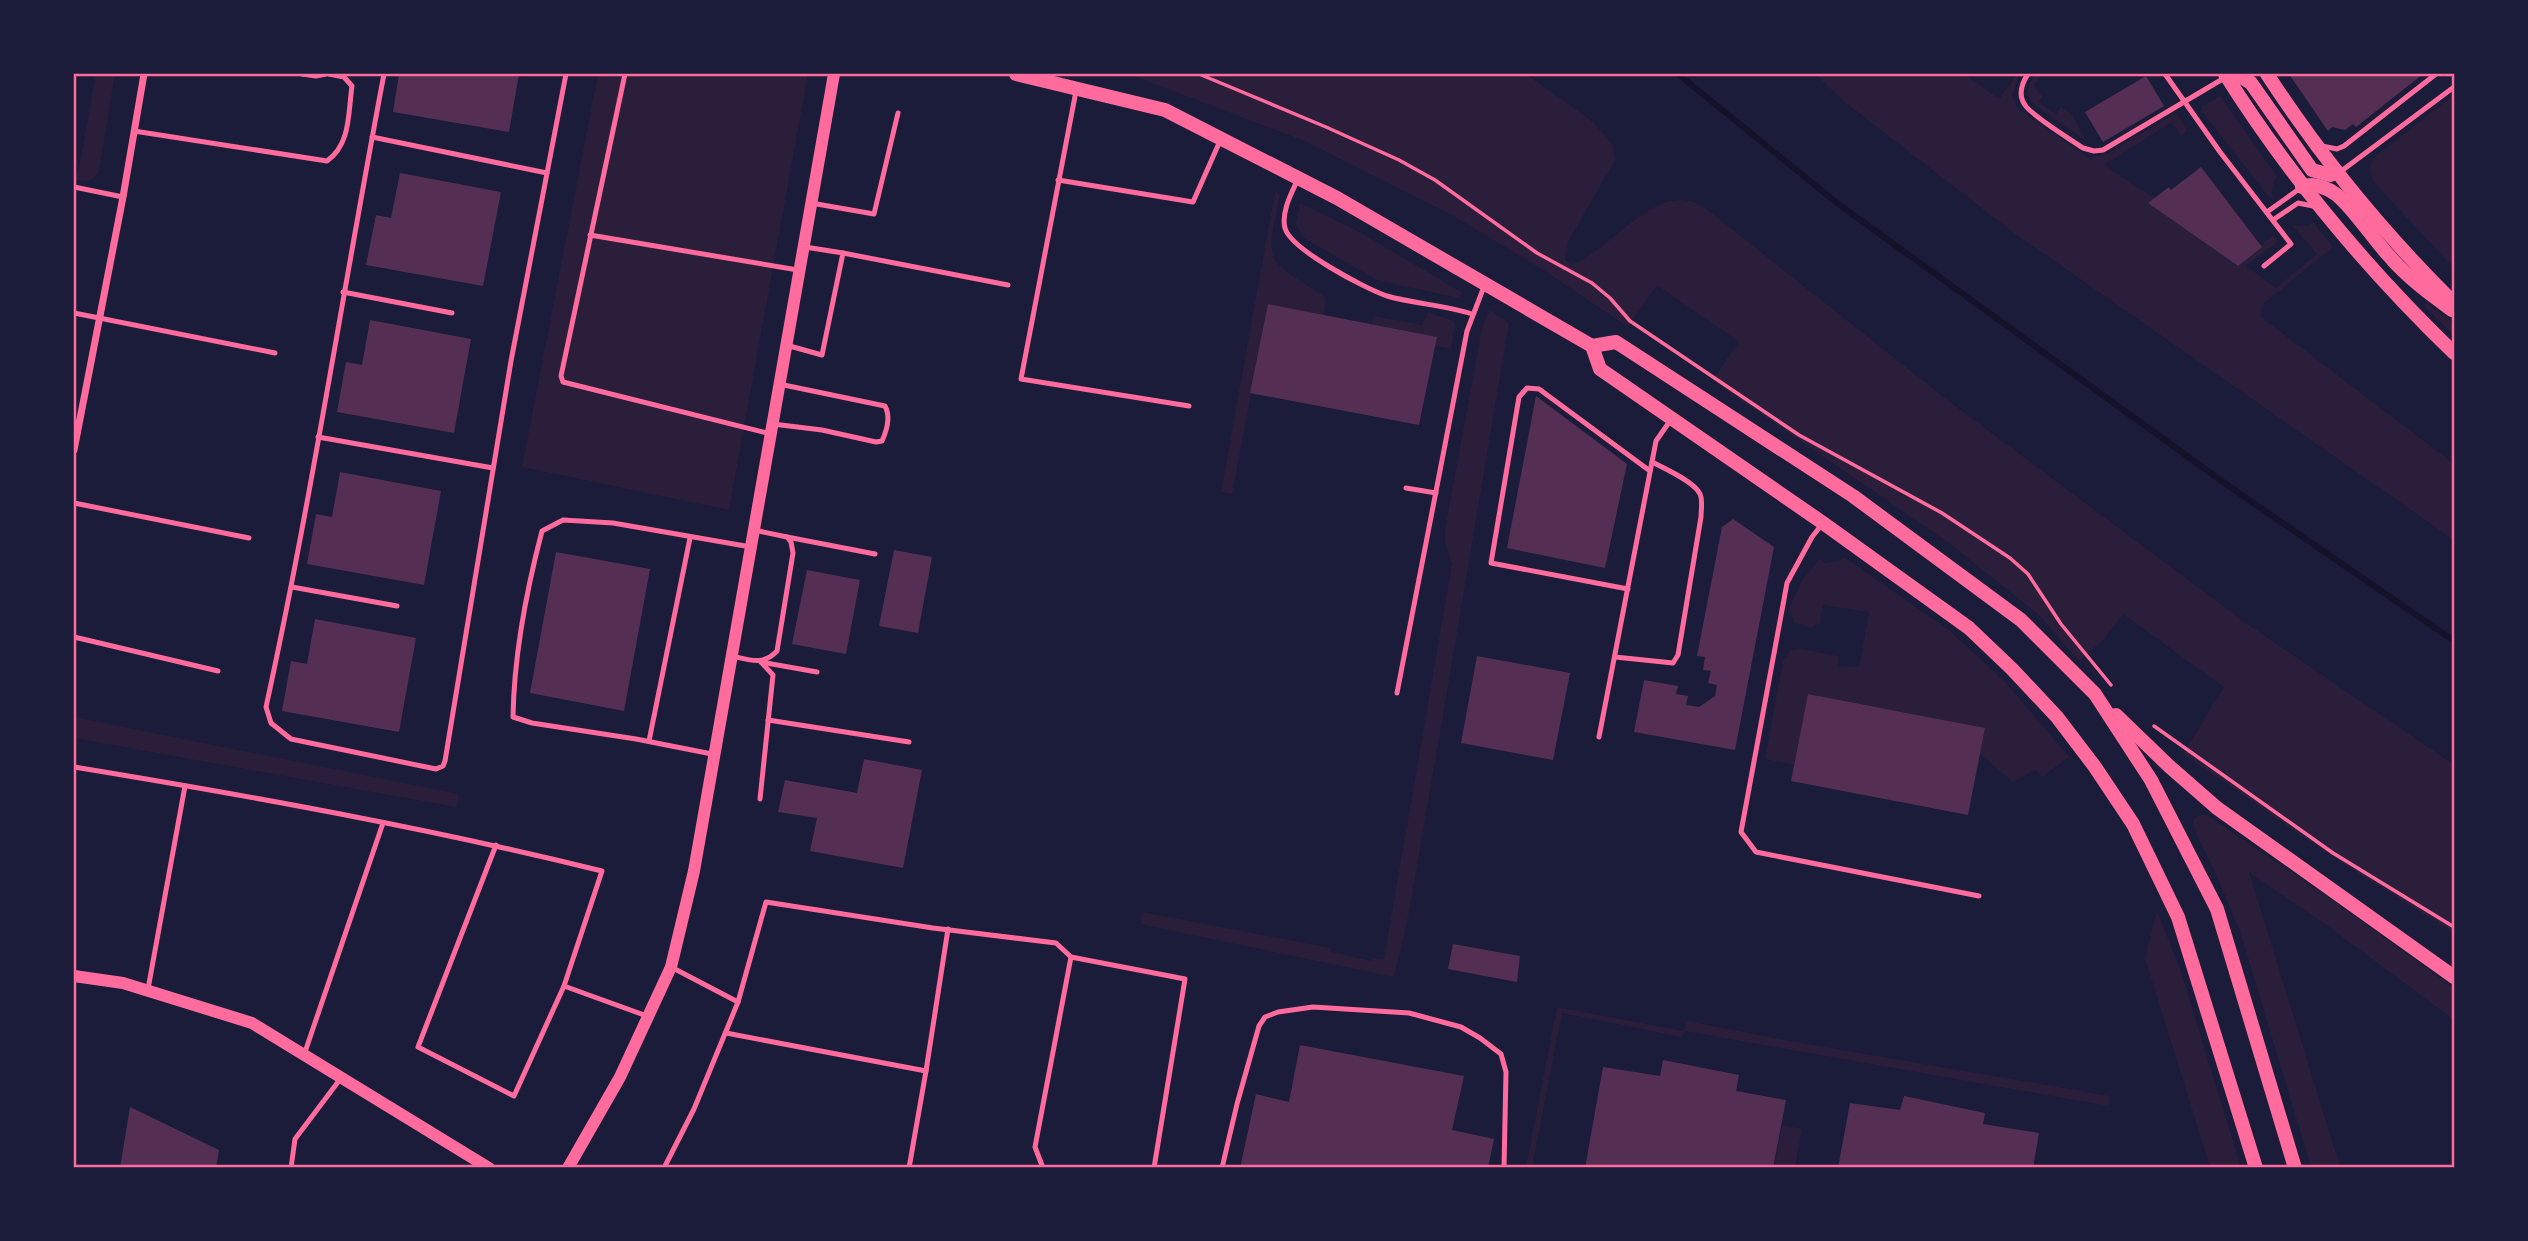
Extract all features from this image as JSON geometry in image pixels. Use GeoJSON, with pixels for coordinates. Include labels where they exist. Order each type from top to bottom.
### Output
{"type":"FeatureCollection","features":[{"type":"Feature","properties":{"kind":"main road"},"geometry":{"type":"LineString","coordinates":[[1016,74],[1165,110],[1337,198],[1592,346],[1616,342],[1853,496],[2021,620],[2170,767],[2217,808],[2455,977]]}},
{"type":"Feature","properties":{"kind":"main road"},"geometry":{"type":"LineString","coordinates":[[2267,74],[2337,173],[2407,255],[2455,303]]}},
{"type":"Feature","properties":{"kind":"main road"},"geometry":{"type":"LineString","coordinates":[[2230,75],[2251,83],[2312,170],[2330,175],[2337,173]]}},
{"type":"Feature","properties":{"kind":"main road"},"geometry":{"type":"LineString","coordinates":[[2230,75],[2302,187],[2353,249],[2410,311],[2455,353]]}},
{"type":"Feature","properties":{"kind":"main road"},"geometry":{"type":"LineString","coordinates":[[2302,187],[2308,184],[2318,186],[2339,197],[2392,259],[2426,291],[2455,311]]}},
{"type":"Feature","properties":{"kind":"main road"},"geometry":{"type":"LineString","coordinates":[[1592,346],[1600,369],[1969,628],[2057,717],[2133,824],[2178,917],[2256,1167]]}},
{"type":"Feature","properties":{"kind":"main road"},"geometry":{"type":"LineString","coordinates":[[2095,694],[2151,780],[2217,909],[2295,1167]]}},
{"type":"Feature","properties":{"kind":"street"},"geometry":{"type":"LineString","coordinates":[[74,450],[144,74]]}},
{"type":"Feature","properties":{"kind":"street"},"geometry":{"type":"LineString","coordinates":[[568,1167],[620,1077],[671,967],[694,871],[834,74]]}},
{"type":"Feature","properties":{"kind":"street"},"geometry":{"type":"LineString","coordinates":[[74,976],[123,983],[253,1023],[489,1167]]}},
{"type":"Feature","properties":{"kind":"lane"},"geometry":{"type":"LineString","coordinates":[[134,131],[327,161],[337,154],[345,139],[352,86],[344,76],[302,74]]}},
{"type":"Feature","properties":{"kind":"lane"},"geometry":{"type":"LineString","coordinates":[[384,74],[292,587],[266,707],[271,723],[291,739],[436,769],[443,766],[511,361],[566,74]]}},
{"type":"Feature","properties":{"kind":"lane"},"geometry":{"type":"LineString","coordinates":[[625,74],[561,376],[564,383],[772,429],[813,429],[882,441],[888,425],[888,411],[885,406],[779,384]]}},
{"type":"Feature","properties":{"kind":"lane"},"geometry":{"type":"LineString","coordinates":[[2028,74],[2021,89],[2021,96],[2027,108],[2083,148],[2094,152],[2103,150],[2230,75]]}},
{"type":"Feature","properties":{"kind":"lane"},"geometry":{"type":"LineString","coordinates":[[2165,74],[2291,244],[2264,266]]}},
{"type":"Feature","properties":{"kind":"lane"},"geometry":{"type":"LineString","coordinates":[[2315,144],[2337,149],[2344,146],[2436,74]]}},
{"type":"Feature","properties":{"kind":"lane"},"geometry":{"type":"LineString","coordinates":[[2337,173],[2455,87]]}},
{"type":"Feature","properties":{"kind":"lane"},"geometry":{"type":"LineString","coordinates":[[1076,88],[1021,379],[1189,406]]}},
{"type":"Feature","properties":{"kind":"lane"},"geometry":{"type":"LineString","coordinates":[[811,203],[874,214],[898,113]]}},
{"type":"Feature","properties":{"kind":"lane"},"geometry":{"type":"LineString","coordinates":[[372,137],[547,173]]}},
{"type":"Feature","properties":{"kind":"lane"},"geometry":{"type":"LineString","coordinates":[[1058,180],[1193,202],[1221,139]]}},
{"type":"Feature","properties":{"kind":"lane"},"geometry":{"type":"LineString","coordinates":[[1298,178],[1284,222],[1288,236],[1297,245],[1362,286],[1388,296],[1436,304],[1472,314]]}},
{"type":"Feature","properties":{"kind":"lane"},"geometry":{"type":"LineString","coordinates":[[74,187],[123,197]]}},
{"type":"Feature","properties":{"kind":"lane"},"geometry":{"type":"LineString","coordinates":[[2267,212],[2302,187]]}},
{"type":"Feature","properties":{"kind":"lane"},"geometry":{"type":"LineString","coordinates":[[2273,220],[2298,203],[2311,205],[2326,216]]}},
{"type":"Feature","properties":{"kind":"lane"},"geometry":{"type":"LineString","coordinates":[[590,235],[799,270]]}},
{"type":"Feature","properties":{"kind":"lane"},"geometry":{"type":"LineString","coordinates":[[804,246],[1008,285]]}},
{"type":"Feature","properties":{"kind":"lane"},"geometry":{"type":"LineString","coordinates":[[786,345],[822,355],[844,253]]}},
{"type":"Feature","properties":{"kind":"lane"},"geometry":{"type":"LineString","coordinates":[[1397,693],[1467,331],[1485,284]]}},
{"type":"Feature","properties":{"kind":"lane"},"geometry":{"type":"LineString","coordinates":[[343,292],[452,313]]}},
{"type":"Feature","properties":{"kind":"lane"},"geometry":{"type":"LineString","coordinates":[[74,313],[275,353]]}},
{"type":"Feature","properties":{"kind":"lane"},"geometry":{"type":"LineString","coordinates":[[1628,589],[1491,563],[1519,397],[1527,388],[1539,389],[1650,471]]}},
{"type":"Feature","properties":{"kind":"lane"},"geometry":{"type":"LineString","coordinates":[[1600,737],[1656,442],[1671,418]]}},
{"type":"Feature","properties":{"kind":"lane"},"geometry":{"type":"LineString","coordinates":[[318,438],[493,468]]}},
{"type":"Feature","properties":{"kind":"lane"},"geometry":{"type":"LineString","coordinates":[[1615,657],[1673,663],[1678,655],[1702,499],[1693,486],[1652,462]]}},
{"type":"Feature","properties":{"kind":"lane"},"geometry":{"type":"LineString","coordinates":[[1406,488],[1436,493]]}},
{"type":"Feature","properties":{"kind":"lane"},"geometry":{"type":"LineString","coordinates":[[74,503],[249,537]]}},
{"type":"Feature","properties":{"kind":"lane"},"geometry":{"type":"LineString","coordinates":[[714,754],[532,723],[513,717],[514,671],[532,570],[542,531],[562,520],[613,523],[751,547]]}},
{"type":"Feature","properties":{"kind":"lane"},"geometry":{"type":"LineString","coordinates":[[1823,523],[1812,537],[1787,583],[1741,832],[1756,852],[1979,895]]}},
{"type":"Feature","properties":{"kind":"lane"},"geometry":{"type":"LineString","coordinates":[[754,530],[875,554]]}},
{"type":"Feature","properties":{"kind":"lane"},"geometry":{"type":"LineString","coordinates":[[761,662],[771,658],[777,651],[793,553],[787,537]]}},
{"type":"Feature","properties":{"kind":"lane"},"geometry":{"type":"LineString","coordinates":[[649,741],[690,538]]}},
{"type":"Feature","properties":{"kind":"lane"},"geometry":{"type":"LineString","coordinates":[[292,587],[397,606]]}},
{"type":"Feature","properties":{"kind":"lane"},"geometry":{"type":"LineString","coordinates":[[74,637],[218,671]]}},
{"type":"Feature","properties":{"kind":"lane"},"geometry":{"type":"LineString","coordinates":[[731,656],[817,672]]}},
{"type":"Feature","properties":{"kind":"lane"},"geometry":{"type":"LineString","coordinates":[[760,799],[774,675],[761,662]]}},
{"type":"Feature","properties":{"kind":"lane"},"geometry":{"type":"LineString","coordinates":[[768,720],[909,742]]}},
{"type":"Feature","properties":{"kind":"lane"},"geometry":{"type":"LineString","coordinates":[[74,767],[383,822],[496,845],[602,871],[564,986],[514,1097],[418,1047],[496,845]]}},
{"type":"Feature","properties":{"kind":"lane"},"geometry":{"type":"LineString","coordinates":[[148,991],[185,786]]}},
{"type":"Feature","properties":{"kind":"lane"},"geometry":{"type":"LineString","coordinates":[[304,1055],[383,822]]}},
{"type":"Feature","properties":{"kind":"lane"},"geometry":{"type":"LineString","coordinates":[[664,1167],[694,1110],[738,1002],[766,902],[1056,943],[1071,957],[1185,979],[1154,1167]]}},
{"type":"Feature","properties":{"kind":"lane"},"geometry":{"type":"LineString","coordinates":[[909,1167],[948,929]]}},
{"type":"Feature","properties":{"kind":"lane"},"geometry":{"type":"LineString","coordinates":[[1043,1167],[1035,1147],[1071,957]]}},
{"type":"Feature","properties":{"kind":"lane"},"geometry":{"type":"LineString","coordinates":[[671,967],[738,1002]]}},
{"type":"Feature","properties":{"kind":"lane"},"geometry":{"type":"LineString","coordinates":[[564,986],[648,1016]]}},
{"type":"Feature","properties":{"kind":"lane"},"geometry":{"type":"LineString","coordinates":[[1222,1167],[1259,1026],[1265,1017],[1278,1012],[1313,1007],[1409,1013],[1461,1027],[1501,1054],[1506,1072],[1504,1167]]}},
{"type":"Feature","properties":{"kind":"lane"},"geometry":{"type":"LineString","coordinates":[[726,1033],[926,1071]]}},
{"type":"Feature","properties":{"kind":"lane"},"geometry":{"type":"LineString","coordinates":[[291,1167],[295,1139],[341,1078]]}},
{"type":"Feature","properties":{"kind":"shaded area"},"geometry":{"type":"Polygon","coordinates":[[[96,74],[115,74],[99,171],[85,181],[74,179],[74,173],[78,173],[96,74]]]}},
{"type":"Feature","properties":{"kind":"shaded area"},"geometry":{"type":"Polygon","coordinates":[[[598,74],[808,74],[729,510],[522,467],[598,74]]]}},
{"type":"Feature","properties":{"kind":"shaded area"},"geometry":{"type":"Polygon","coordinates":[[[1128,74],[1526,74],[1593,122],[1613,145],[1615,160],[1568,242],[1565,259],[1571,265],[1599,249],[1659,205],[1674,200],[1689,201],[1704,207],[1946,399],[2243,621],[2454,765],[2454,933],[2339,861],[2183,754],[2224,687],[2123,614],[2104,639],[2079,661],[2039,615],[1949,543],[1712,380],[1739,342],[1657,285],[1628,327],[1545,271],[1450,214],[1305,141],[1128,74]]]}},
{"type":"Feature","properties":{"kind":"shaded area"},"geometry":{"type":"Polygon","coordinates":[[[1815,74],[1964,74],[1999,99],[2017,74],[2020,74],[2012,95],[2017,108],[2090,159],[2112,151],[2176,113],[2187,130],[2183,135],[2172,122],[2104,165],[2154,198],[2148,203],[2237,266],[2273,235],[2278,240],[2276,243],[2246,266],[2276,288],[2317,254],[2293,226],[2308,226],[2313,222],[2333,247],[2263,304],[2261,317],[2454,464],[2454,540],[2010,230],[1846,103],[1815,74]]]}},
{"type":"Feature","properties":{"kind":"shaded area"},"geometry":{"type":"Polygon","coordinates":[[[2035,74],[2042,74],[2034,86],[2042,96],[2039,102],[2056,114],[2061,107],[2073,116],[2086,141],[2032,103],[2028,88],[2035,74]]]}},
{"type":"Feature","properties":{"kind":"shaded area"},"geometry":{"type":"Polygon","coordinates":[[[2454,95],[2454,268],[2373,181],[2370,170],[2377,155],[2454,95]]]}},
{"type":"Feature","properties":{"kind":"shaded area"},"geometry":{"type":"Polygon","coordinates":[[[2220,96],[2278,178],[2273,181],[2274,198],[2269,197],[2202,111],[2202,106],[2220,96]]]}},
{"type":"Feature","properties":{"kind":"shaded area"},"geometry":{"type":"Polygon","coordinates":[[[1275,192],[1280,194],[1272,234],[1274,257],[1289,274],[1324,296],[1326,301],[1323,315],[1268,305],[1232,494],[1221,492],[1275,192]]]}},
{"type":"Feature","properties":{"kind":"shaded area"},"geometry":{"type":"Polygon","coordinates":[[[1300,203],[1356,230],[1463,293],[1459,298],[1377,280],[1304,238],[1296,224],[1300,203]]]}},
{"type":"Feature","properties":{"kind":"shaded area"},"geometry":{"type":"Polygon","coordinates":[[[2426,303],[2454,323],[2454,335],[2426,308],[2426,303]]]}},
{"type":"Feature","properties":{"kind":"shaded area"},"geometry":{"type":"Polygon","coordinates":[[[1490,310],[1509,323],[1408,917],[1394,977],[1140,924],[1142,912],[1331,948],[1331,952],[1372,961],[1373,958],[1384,959],[1452,564],[1445,542],[1445,530],[1482,328],[1490,310]]]}},
{"type":"Feature","properties":{"kind":"shaded area"},"geometry":{"type":"Polygon","coordinates":[[[1428,312],[1455,324],[1451,349],[1435,346],[1436,337],[1372,324],[1374,316],[1422,325],[1428,312]]]}},
{"type":"Feature","properties":{"kind":"shaded area"},"geometry":{"type":"Polygon","coordinates":[[[1844,557],[1950,631],[2008,685],[2069,757],[2042,777],[2035,770],[2013,782],[1980,754],[1984,728],[1809,694],[1794,765],[1765,759],[1783,661],[1790,651],[1800,649],[1838,656],[1839,666],[1859,667],[1869,612],[1823,605],[1820,623],[1811,628],[1794,622],[1789,608],[1802,581],[1819,559],[1824,563],[1840,561],[1844,557]]]}},
{"type":"Feature","properties":{"kind":"shaded area"},"geometry":{"type":"Polygon","coordinates":[[[74,717],[459,794],[456,807],[74,738],[74,717]]]}},
{"type":"Feature","properties":{"kind":"shaded area"},"geometry":{"type":"Polygon","coordinates":[[[2205,814],[2331,899],[2454,988],[2454,1020],[2332,929],[2249,872],[2340,1167],[2311,1167],[2241,934],[2196,834],[2193,823],[2195,817],[2205,814]]]}},
{"type":"Feature","properties":{"kind":"shaded area"},"geometry":{"type":"Polygon","coordinates":[[[2157,911],[2180,969],[2241,1167],[2210,1167],[2145,958],[2157,911]]]}},
{"type":"Feature","properties":{"kind":"shaded area"},"geometry":{"type":"Polygon","coordinates":[[[1557,1007],[1684,1031],[1687,1021],[2110,1096],[2109,1106],[1685,1031],[1681,1037],[1562,1013],[1532,1167],[1526,1167],[1557,1007]]]}},
{"type":"Feature","properties":{"kind":"shaded area"},"geometry":{"type":"Polygon","coordinates":[[[1782,1125],[1802,1129],[1795,1167],[1774,1167],[1782,1125]]]}},
{"type":"Feature","properties":{"kind":"building"},"geometry":{"type":"Polygon","coordinates":[[[399,74],[519,74],[509,132],[393,112],[399,74]]]}},
{"type":"Feature","properties":{"kind":"building"},"geometry":{"type":"Polygon","coordinates":[[[2289,74],[2423,74],[2356,127],[2353,124],[2345,130],[2332,127],[2328,131],[2289,74]]]}},
{"type":"Feature","properties":{"kind":"building"},"geometry":{"type":"Polygon","coordinates":[[[2146,76],[2164,106],[2103,142],[2085,112],[2146,76]]]}},
{"type":"Feature","properties":{"kind":"building"},"geometry":{"type":"Polygon","coordinates":[[[2201,167],[2262,247],[2238,266],[2148,203],[2169,187],[2171,190],[2201,167]]]}},
{"type":"Feature","properties":{"kind":"building"},"geometry":{"type":"Polygon","coordinates":[[[400,173],[501,192],[483,286],[366,265],[376,215],[391,218],[400,173]]]}},
{"type":"Feature","properties":{"kind":"building"},"geometry":{"type":"Polygon","coordinates":[[[1268,304],[1437,337],[1419,425],[1250,393],[1268,304]]]}},
{"type":"Feature","properties":{"kind":"building"},"geometry":{"type":"Polygon","coordinates":[[[370,320],[471,339],[454,433],[337,412],[346,362],[362,365],[370,320]]]}},
{"type":"Feature","properties":{"kind":"building"},"geometry":{"type":"Polygon","coordinates":[[[1536,396],[1627,464],[1605,568],[1507,548],[1536,396]]]}},
{"type":"Feature","properties":{"kind":"building"},"geometry":{"type":"Polygon","coordinates":[[[340,472],[441,491],[424,585],[307,564],[316,514],[332,517],[340,472]]]}},
{"type":"Feature","properties":{"kind":"building"},"geometry":{"type":"Polygon","coordinates":[[[1733,519],[1774,547],[1735,750],[1634,732],[1644,680],[1678,686],[1676,694],[1688,696],[1686,705],[1699,707],[1715,696],[1717,685],[1708,683],[1711,671],[1703,670],[1705,657],[1697,656],[1722,527],[1733,519]]]}},
{"type":"Feature","properties":{"kind":"building"},"geometry":{"type":"Polygon","coordinates":[[[894,550],[932,557],[918,633],[879,626],[894,550]]]}},
{"type":"Feature","properties":{"kind":"building"},"geometry":{"type":"Polygon","coordinates":[[[556,552],[650,569],[624,711],[530,693],[556,552]]]}},
{"type":"Feature","properties":{"kind":"building"},"geometry":{"type":"Polygon","coordinates":[[[807,570],[860,580],[846,654],[792,644],[807,570]]]}},
{"type":"Feature","properties":{"kind":"building"},"geometry":{"type":"Polygon","coordinates":[[[315,619],[416,638],[399,732],[282,711],[291,661],[307,664],[315,619]]]}},
{"type":"Feature","properties":{"kind":"building"},"geometry":{"type":"Polygon","coordinates":[[[1477,656],[1570,673],[1553,760],[1461,743],[1477,656]]]}},
{"type":"Feature","properties":{"kind":"building"},"geometry":{"type":"Polygon","coordinates":[[[1808,694],[1985,728],[1968,815],[1791,781],[1808,694]]]}},
{"type":"Feature","properties":{"kind":"building"},"geometry":{"type":"Polygon","coordinates":[[[864,759],[922,770],[903,868],[810,851],[817,818],[778,812],[785,780],[857,793],[864,759]]]}},
{"type":"Feature","properties":{"kind":"building"},"geometry":{"type":"Polygon","coordinates":[[[1453,944],[1520,956],[1517,982],[1448,969],[1453,944]]]}},
{"type":"Feature","properties":{"kind":"building"},"geometry":{"type":"Polygon","coordinates":[[[1300,1045],[1464,1076],[1452,1130],[1494,1139],[1488,1168],[1240,1168],[1256,1094],[1289,1102],[1300,1045]]]}},
{"type":"Feature","properties":{"kind":"building"},"geometry":{"type":"Polygon","coordinates":[[[1663,1060],[1739,1075],[1736,1091],[1786,1100],[1773,1168],[1585,1168],[1603,1067],[1660,1076],[1663,1060]]]}},
{"type":"Feature","properties":{"kind":"building"},"geometry":{"type":"Polygon","coordinates":[[[1904,1096],[1985,1113],[1983,1124],[2039,1133],[2033,1168],[1838,1168],[1850,1103],[1900,1110],[1904,1096]]]}},
{"type":"Feature","properties":{"kind":"building"},"geometry":{"type":"Polygon","coordinates":[[[130,1107],[219,1150],[216,1168],[120,1168],[130,1107]]]}},
{"type":"Feature","properties":{"kind":"waterway"},"geometry":{"type":"LineString","coordinates":[[1678,74],[1837,203],[2223,482],[2454,641]]}}]}
